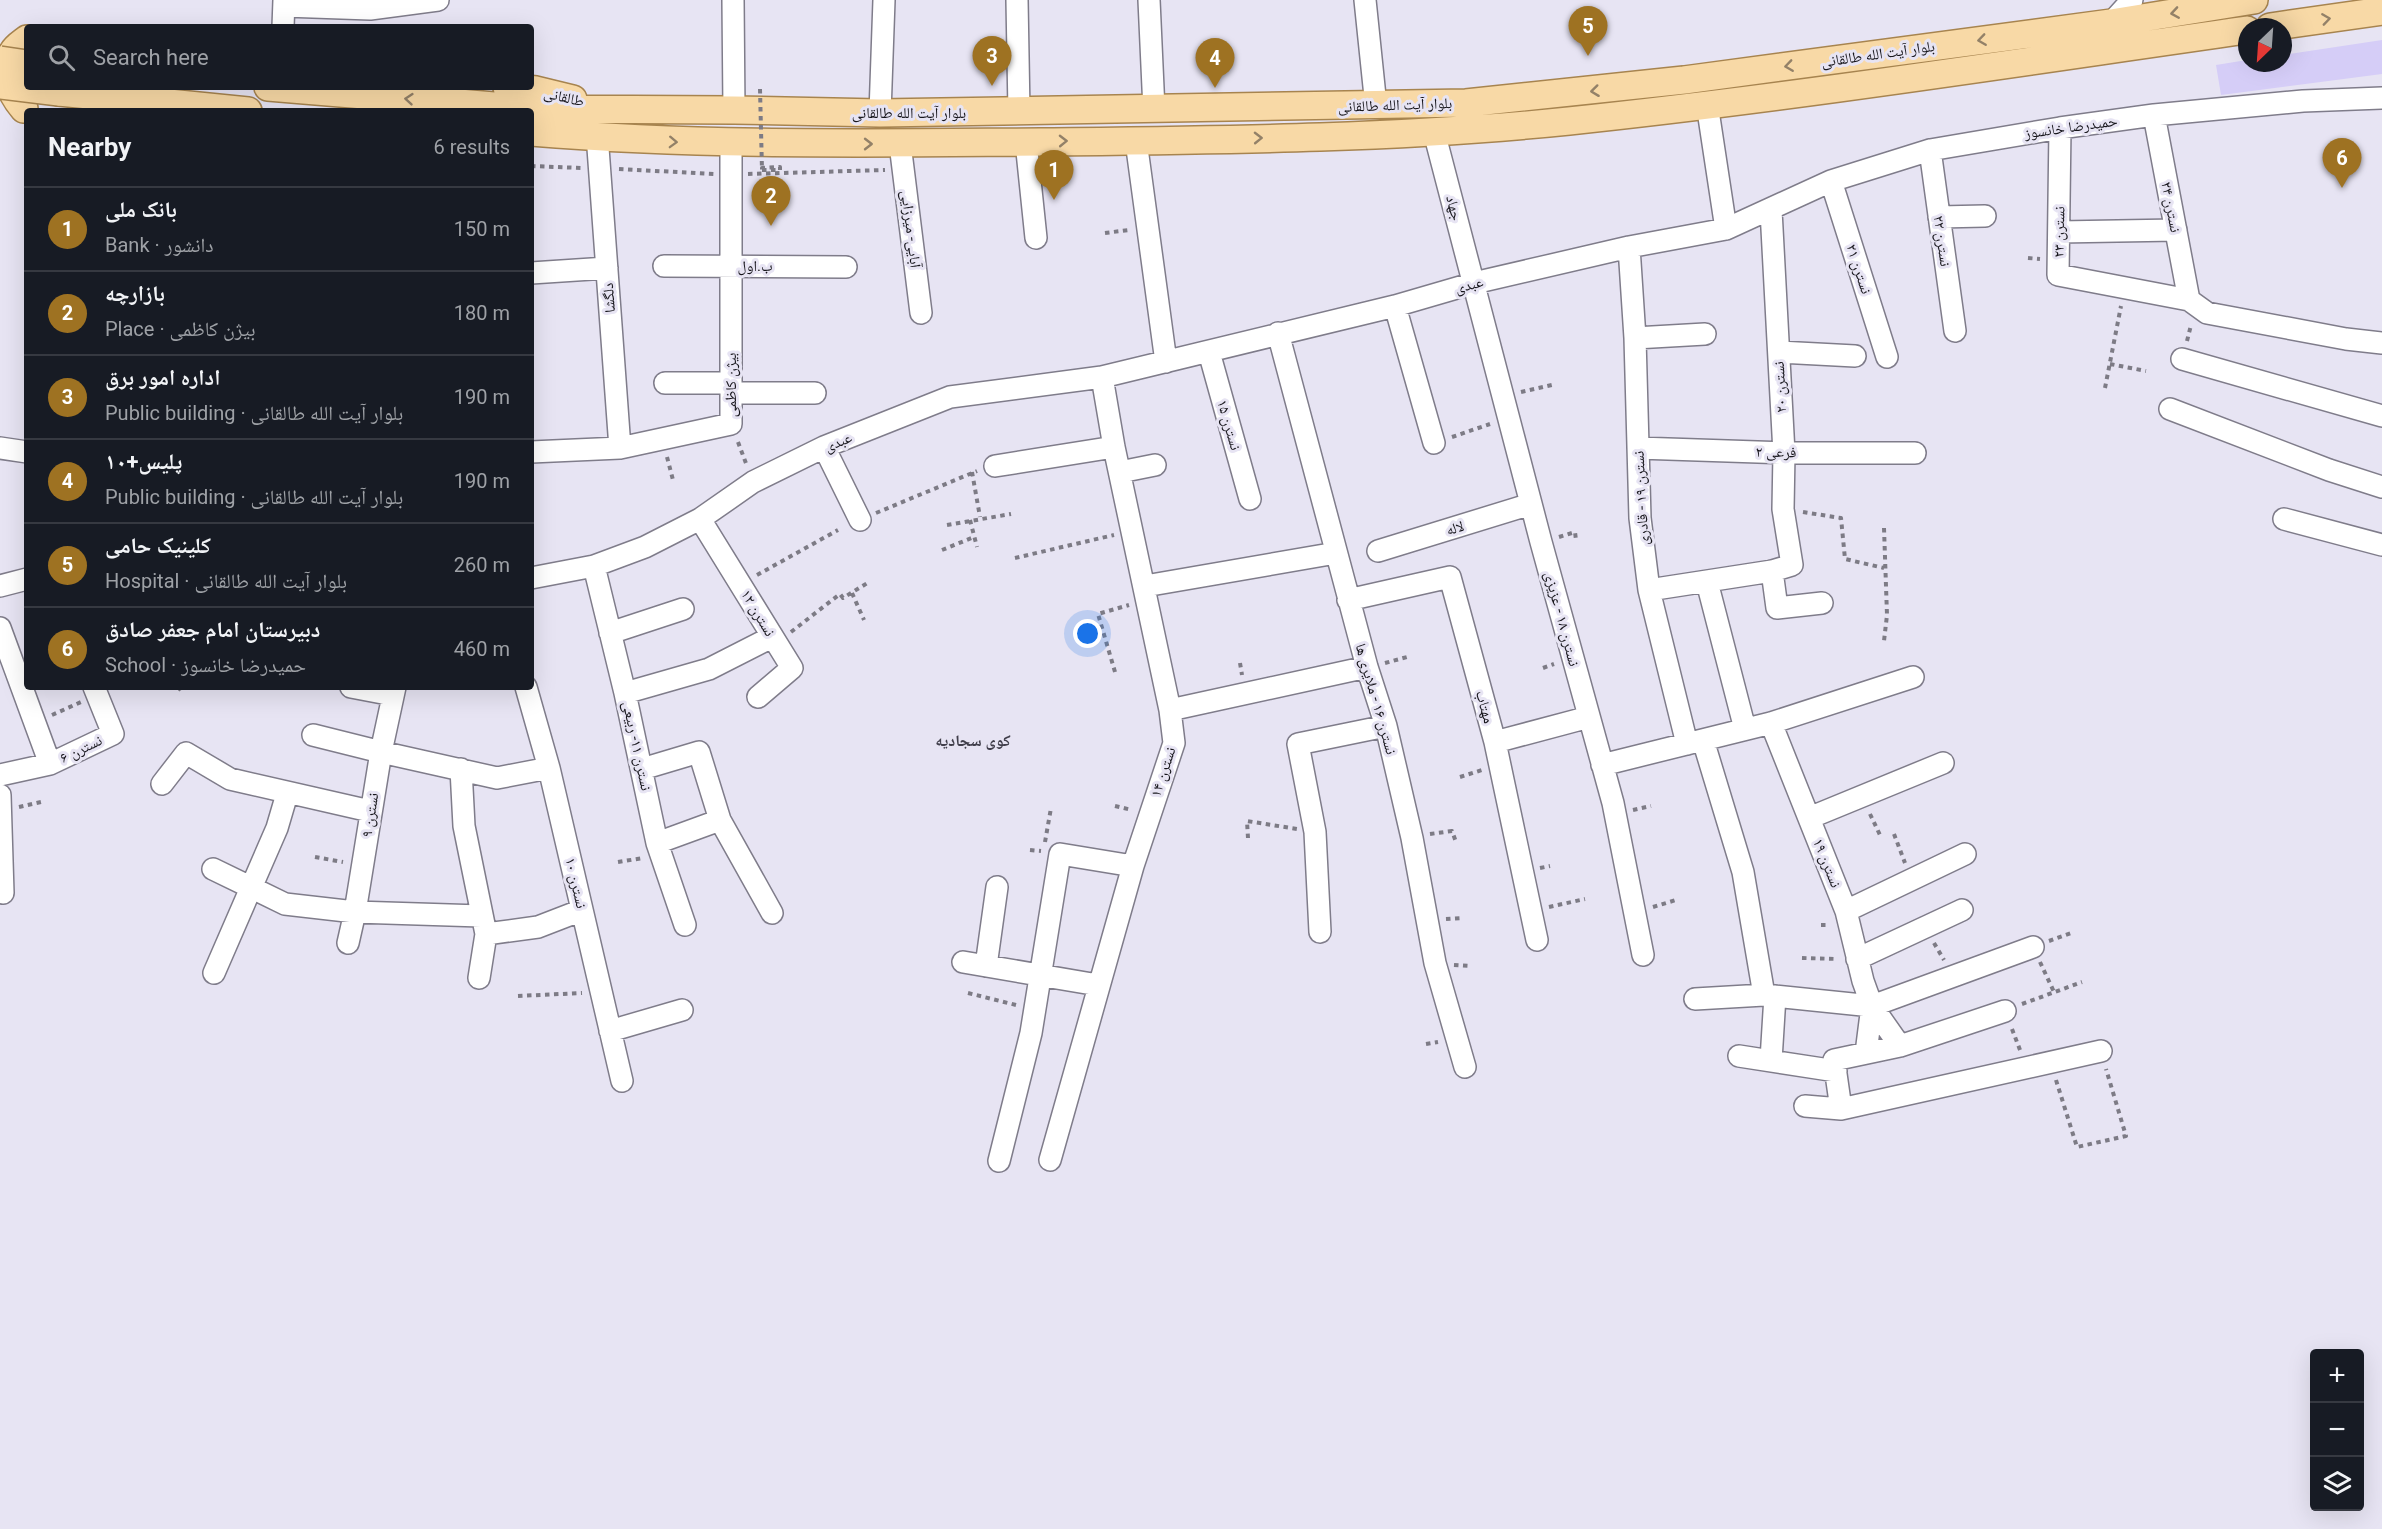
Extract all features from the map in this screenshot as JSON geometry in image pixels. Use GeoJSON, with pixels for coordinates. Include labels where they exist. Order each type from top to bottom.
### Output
{"type":"FeatureCollection","features":[{"type":"Feature","properties":{"kind":"main road","name":"بلوار آیت الله طالقانی"},"geometry":{"type":"LineString","coordinates":[[534,121],[621,110],[1019,112],[1466,103],[1565,94],[2111,23],[2254,0]]}},
{"type":"Feature","properties":{"kind":"main road"},"geometry":{"type":"LineString","coordinates":[[2292,24],[2382,11]]}},
{"type":"Feature","properties":{"kind":"main road","name":"بلوار آیت الله طالقانی"},"geometry":{"type":"LineString","coordinates":[[534,122],[625,140],[731,143],[902,157],[1026,142],[1434,132],[1568,121],[1707,104],[2238,31]]}},
{"type":"Feature","properties":{"kind":"main road"},"geometry":{"type":"LineString","coordinates":[[0,36],[24,39]]}},
{"type":"Feature","properties":{"kind":"main road"},"geometry":{"type":"LineString","coordinates":[[24,42],[13,51],[7,74],[13,96],[33,106],[119,108]]}},
{"type":"Feature","properties":{"kind":"main road"},"geometry":{"type":"LineString","coordinates":[[0,60],[24,64]]}},
{"type":"Feature","properties":{"kind":"main road"},"geometry":{"type":"LineString","coordinates":[[0,85],[33,106]]}},
{"type":"Feature","properties":{"kind":"main road"},"geometry":{"type":"LineString","coordinates":[[291,90],[430,108]]}},
{"type":"Feature","properties":{"kind":"main road","name":"طالقانی"},"geometry":{"type":"LineString","coordinates":[[534,90],[621,110]]}},
{"type":"Feature","properties":{"kind":"main road"},"geometry":{"type":"LineString","coordinates":[[534,152],[599,158],[625,140]]}},
{"type":"Feature","properties":{"kind":"street"},"geometry":{"type":"LineString","coordinates":[[284,11],[370,9],[438,0]]}},
{"type":"Feature","properties":{"kind":"street"},"geometry":{"type":"LineString","coordinates":[[733,0],[734,110]]}},
{"type":"Feature","properties":{"kind":"street"},"geometry":{"type":"LineString","coordinates":[[880,113],[884,0]]}},
{"type":"Feature","properties":{"kind":"street"},"geometry":{"type":"LineString","coordinates":[[1017,0],[1019,112]]}},
{"type":"Feature","properties":{"kind":"street"},"geometry":{"type":"LineString","coordinates":[[1149,0],[1154,110]]}},
{"type":"Feature","properties":{"kind":"street"},"geometry":{"type":"LineString","coordinates":[[1365,0],[1376,106]]}},
{"type":"Feature","properties":{"kind":"street"},"geometry":{"type":"LineString","coordinates":[[2111,23],[2132,0]]}},
{"type":"Feature","properties":{"kind":"street","name":"حمیدرضا خانسوز"},"geometry":{"type":"LineString","coordinates":[[1771,210],[1831,182],[1930,150],[2154,115],[2303,101],[2382,98]]}},
{"type":"Feature","properties":{"kind":"street"},"geometry":{"type":"LineString","coordinates":[[1707,104],[1726,229]]}},
{"type":"Feature","properties":{"kind":"street","name":"نسترن ۲۴"},"geometry":{"type":"LineString","coordinates":[[2154,115],[2189,300]]}},
{"type":"Feature","properties":{"kind":"street","name":"نسترن ۲۳"},"geometry":{"type":"LineString","coordinates":[[2060,128],[2058,275],[2189,300],[2207,313],[2346,339],[2382,343]]}},
{"type":"Feature","properties":{"kind":"street","name":"جهاد"},"geometry":{"type":"LineString","coordinates":[[1434,132],[1474,283]]}},
{"type":"Feature","properties":{"kind":"street"},"geometry":{"type":"LineString","coordinates":[[1136,141],[1166,362]]}},
{"type":"Feature","properties":{"kind":"street"},"geometry":{"type":"LineString","coordinates":[[1026,142],[1036,238]]}},
{"type":"Feature","properties":{"kind":"street","name":"بیژن کاظمی"},"geometry":{"type":"LineString","coordinates":[[534,452],[620,448],[731,424],[731,143]]}},
{"type":"Feature","properties":{"kind":"street","name":"نسترن ۲۲"},"geometry":{"type":"LineString","coordinates":[[1930,150],[1955,331]]}},
{"type":"Feature","properties":{"kind":"street","name":"آبایی- میرزایی"},"geometry":{"type":"LineString","coordinates":[[902,157],[921,313]]}},
{"type":"Feature","properties":{"kind":"street","name":"دلگشا"},"geometry":{"type":"LineString","coordinates":[[599,158],[620,448]]}},
{"type":"Feature","properties":{"kind":"street","name":"نسترن ۲۱"},"geometry":{"type":"LineString","coordinates":[[1831,182],[1887,357]]}},
{"type":"Feature","properties":{"kind":"street","name":"عبدی"},"geometry":{"type":"LineString","coordinates":[[534,577],[594,566],[645,547],[700,519],[753,483],[824,447],[950,397],[1102,377],[1395,306],[1474,283],[1629,247],[1726,229],[1771,210]]}},
{"type":"Feature","properties":{"kind":"street","name":"نسترن ۲۰"},"geometry":{"type":"LineString","coordinates":[[1771,210],[1784,453],[1782,568],[1777,608],[1822,603]]}},
{"type":"Feature","properties":{"kind":"street"},"geometry":{"type":"LineString","coordinates":[[1939,217],[1985,216]]}},
{"type":"Feature","properties":{"kind":"street"},"geometry":{"type":"LineString","coordinates":[[2059,232],[2176,230]]}},
{"type":"Feature","properties":{"kind":"street","name":"نسترن ۱۹ - قادری"},"geometry":{"type":"LineString","coordinates":[[1629,247],[1635,338],[1640,518],[1649,590],[1695,742],[1743,872],[1769,995],[1772,1060]]}},
{"type":"Feature","properties":{"kind":"street","name":"ب.اول"},"geometry":{"type":"LineString","coordinates":[[664,266],[846,267]]}},
{"type":"Feature","properties":{"kind":"street"},"geometry":{"type":"LineString","coordinates":[[534,273],[606,268]]}},
{"type":"Feature","properties":{"kind":"street","name":"نسترن ۱۸ - عزیزی"},"geometry":{"type":"LineString","coordinates":[[1474,283],[1531,504],[1613,802],[1643,955]]}},
{"type":"Feature","properties":{"kind":"street"},"geometry":{"type":"LineString","coordinates":[[1395,306],[1434,443]]}},
{"type":"Feature","properties":{"kind":"street","name":"نسترن ۱۶ - ملایری ها"},"geometry":{"type":"LineString","coordinates":[[1278,333],[1366,667],[1386,726],[1412,838],[1435,963],[1465,1067]]}},
{"type":"Feature","properties":{"kind":"street"},"geometry":{"type":"LineString","coordinates":[[1635,338],[1705,334]]}},
{"type":"Feature","properties":{"kind":"street","name":"نسترن ۱۵"},"geometry":{"type":"LineString","coordinates":[[1209,352],[1250,499]]}},
{"type":"Feature","properties":{"kind":"street"},"geometry":{"type":"LineString","coordinates":[[1779,352],[1855,356]]}},
{"type":"Feature","properties":{"kind":"street"},"geometry":{"type":"LineString","coordinates":[[2182,359],[2382,416]]}},
{"type":"Feature","properties":{"kind":"street","name":"نسترن ۱۴"},"geometry":{"type":"LineString","coordinates":[[1050,1160],[1133,866],[1174,743],[1170,710],[1114,447],[1102,377]]}},
{"type":"Feature","properties":{"kind":"street"},"geometry":{"type":"LineString","coordinates":[[665,383],[815,393]]}},
{"type":"Feature","properties":{"kind":"street"},"geometry":{"type":"LineString","coordinates":[[2170,409],[2329,470],[2382,487]]}},
{"type":"Feature","properties":{"kind":"street"},"geometry":{"type":"LineString","coordinates":[[0,447],[24,452]]}},
{"type":"Feature","properties":{"kind":"street"},"geometry":{"type":"LineString","coordinates":[[824,447],[860,520]]}},
{"type":"Feature","properties":{"kind":"street"},"geometry":{"type":"LineString","coordinates":[[995,466],[1114,447]]}},
{"type":"Feature","properties":{"kind":"street","name":"فرعی ۲"},"geometry":{"type":"LineString","coordinates":[[1638,448],[1784,453],[1915,453]]}},
{"type":"Feature","properties":{"kind":"street"},"geometry":{"type":"LineString","coordinates":[[1120,472],[1155,465]]}},
{"type":"Feature","properties":{"kind":"street","name":"لاله"},"geometry":{"type":"LineString","coordinates":[[1378,551],[1531,504]]}},
{"type":"Feature","properties":{"kind":"street","name":"نسترن ۱۲"},"geometry":{"type":"LineString","coordinates":[[700,519],[792,668],[758,697]]}},
{"type":"Feature","properties":{"kind":"street"},"geometry":{"type":"LineString","coordinates":[[2284,519],[2382,545]]}},
{"type":"Feature","properties":{"kind":"street"},"geometry":{"type":"LineString","coordinates":[[1146,593],[1336,553]]}},
{"type":"Feature","properties":{"kind":"street","name":"نسترن ۱۱- ربیعی"},"geometry":{"type":"LineString","coordinates":[[594,566],[626,693],[657,843],[685,925]]}},
{"type":"Feature","properties":{"kind":"street"},"geometry":{"type":"LineString","coordinates":[[1649,590],[1782,568]]}},
{"type":"Feature","properties":{"kind":"street","name":"مهتاب"},"geometry":{"type":"LineString","coordinates":[[1348,600],[1450,577],[1495,742],[1537,940]]}},
{"type":"Feature","properties":{"kind":"street"},"geometry":{"type":"LineString","coordinates":[[0,586],[24,580]]}},
{"type":"Feature","properties":{"kind":"street"},"geometry":{"type":"LineString","coordinates":[[1707,582],[1745,729]]}},
{"type":"Feature","properties":{"kind":"street"},"geometry":{"type":"LineString","coordinates":[[610,633],[683,609]]}},
{"type":"Feature","properties":{"kind":"street"},"geometry":{"type":"LineString","coordinates":[[0,628],[7,663],[35,723],[50,764]]}},
{"type":"Feature","properties":{"kind":"street"},"geometry":{"type":"LineString","coordinates":[[626,693],[709,669],[774,640]]}},
{"type":"Feature","properties":{"kind":"street"},"geometry":{"type":"LineString","coordinates":[[1170,710],[1366,667]]}},
{"type":"Feature","properties":{"kind":"street"},"geometry":{"type":"LineString","coordinates":[[1602,765],[1771,723],[1913,677]]}},
{"type":"Feature","properties":{"kind":"street","name":"نسترن ۱۰"},"geometry":{"type":"LineString","coordinates":[[527,690],[549,768],[622,1081]]}},
{"type":"Feature","properties":{"kind":"street","name":"نسترن ۶"},"geometry":{"type":"LineString","coordinates":[[0,775],[50,764],[113,734],[96,691]]}},
{"type":"Feature","properties":{"kind":"street","name":"نسترن ۹"},"geometry":{"type":"LineString","coordinates":[[348,943],[355,912],[370,811],[394,691]]}},
{"type":"Feature","properties":{"kind":"street"},"geometry":{"type":"LineString","coordinates":[[1495,742],[1589,717]]}},
{"type":"Feature","properties":{"kind":"street","name":"نسترن ۱۹"},"geometry":{"type":"LineString","coordinates":[[1771,723],[1846,911],[1857,959],[1872,1006],[1900,1046]]}},
{"type":"Feature","properties":{"kind":"street"},"geometry":{"type":"LineString","coordinates":[[1320,932],[1315,832],[1298,744],[1386,726]]}},
{"type":"Feature","properties":{"kind":"street"},"geometry":{"type":"LineString","coordinates":[[313,735],[498,778],[549,768]]}},
{"type":"Feature","properties":{"kind":"street"},"geometry":{"type":"LineString","coordinates":[[642,769],[699,752],[720,820],[772,913]]}},
{"type":"Feature","properties":{"kind":"street"},"geometry":{"type":"LineString","coordinates":[[162,784],[186,753],[230,779],[287,794],[370,811]]}},
{"type":"Feature","properties":{"kind":"street"},"geometry":{"type":"LineString","coordinates":[[1809,818],[1943,763]]}},
{"type":"Feature","properties":{"kind":"street"},"geometry":{"type":"LineString","coordinates":[[462,770],[464,826],[476,876],[484,925],[479,978]]}},
{"type":"Feature","properties":{"kind":"street"},"geometry":{"type":"LineString","coordinates":[[214,973],[277,828],[287,794]]}},
{"type":"Feature","properties":{"kind":"street"},"geometry":{"type":"LineString","coordinates":[[0,795],[3,894]]}},
{"type":"Feature","properties":{"kind":"street"},"geometry":{"type":"LineString","coordinates":[[657,843],[720,820]]}},
{"type":"Feature","properties":{"kind":"street"},"geometry":{"type":"LineString","coordinates":[[999,1161],[1031,1033],[1060,854],[1133,866]]}},
{"type":"Feature","properties":{"kind":"street"},"geometry":{"type":"LineString","coordinates":[[1846,911],[1965,854]]}},
{"type":"Feature","properties":{"kind":"street"},"geometry":{"type":"LineString","coordinates":[[213,869],[285,904],[355,912],[484,925],[538,927],[582,909]]}},
{"type":"Feature","properties":{"kind":"street"},"geometry":{"type":"LineString","coordinates":[[986,966],[997,887]]}},
{"type":"Feature","properties":{"kind":"street"},"geometry":{"type":"LineString","coordinates":[[1857,959],[1962,910]]}},
{"type":"Feature","properties":{"kind":"street"},"geometry":{"type":"LineString","coordinates":[[1695,999],[1769,995],[1872,1006],[2033,947]]}},
{"type":"Feature","properties":{"kind":"street"},"geometry":{"type":"LineString","coordinates":[[963,962],[1098,985]]}},
{"type":"Feature","properties":{"kind":"street","name":"نسترن ۱۹"},"geometry":{"type":"LineString","coordinates":[[1866,1053],[1872,1006]]}},
{"type":"Feature","properties":{"kind":"street"},"geometry":{"type":"LineString","coordinates":[[610,1031],[682,1010]]}},
{"type":"Feature","properties":{"kind":"street"},"geometry":{"type":"LineString","coordinates":[[1841,1109],[1834,1060],[1900,1046],[2005,1011]]}},
{"type":"Feature","properties":{"kind":"street"},"geometry":{"type":"LineString","coordinates":[[1805,1106],[1841,1109],[2101,1051]]}},
{"type":"Feature","properties":{"kind":"street"},"geometry":{"type":"LineString","coordinates":[[1739,1056],[1836,1071]]}},
{"type":"Feature","properties":{"kind":"path"},"geometry":{"type":"LineString","coordinates":[[760,88],[762,172]]}},
{"type":"Feature","properties":{"kind":"path"},"geometry":{"type":"LineString","coordinates":[[534,166],[569,169],[599,158],[731,175],[902,157]]}},
{"type":"Feature","properties":{"kind":"path"},"geometry":{"type":"LineString","coordinates":[[2105,388],[2124,287]]}},
{"type":"Feature","properties":{"kind":"path"},"geometry":{"type":"LineString","coordinates":[[2110,364],[2146,371]]}},
{"type":"Feature","properties":{"kind":"path"},"geometry":{"type":"LineString","coordinates":[[1503,396],[1552,385]]}},
{"type":"Feature","properties":{"kind":"path"},"geometry":{"type":"LineString","coordinates":[[1434,443],[1509,418]]}},
{"type":"Feature","properties":{"kind":"path"},"geometry":{"type":"LineString","coordinates":[[731,424],[753,483]]}},
{"type":"Feature","properties":{"kind":"path"},"geometry":{"type":"LineString","coordinates":[[860,520],[972,472],[980,518]]}},
{"type":"Feature","properties":{"kind":"path"},"geometry":{"type":"LineString","coordinates":[[1783,509],[1841,518],[1845,559],[1884,568]]}},
{"type":"Feature","properties":{"kind":"path"},"geometry":{"type":"LineString","coordinates":[[947,525],[1011,514]]}},
{"type":"Feature","properties":{"kind":"path"},"geometry":{"type":"LineString","coordinates":[[970,520],[977,547]]}},
{"type":"Feature","properties":{"kind":"path"},"geometry":{"type":"LineString","coordinates":[[1884,528],[1887,615],[1884,641]]}},
{"type":"Feature","properties":{"kind":"path"},"geometry":{"type":"LineString","coordinates":[[740,585],[838,530]]}},
{"type":"Feature","properties":{"kind":"path"},"geometry":{"type":"LineString","coordinates":[[1015,558],[1133,530]]}},
{"type":"Feature","properties":{"kind":"path"},"geometry":{"type":"LineString","coordinates":[[942,550],[974,537]]}},
{"type":"Feature","properties":{"kind":"path"},"geometry":{"type":"LineString","coordinates":[[774,640],[840,594],[843,598],[869,582]]}},
{"type":"Feature","properties":{"kind":"path"},"geometry":{"type":"LineString","coordinates":[[852,592],[864,620]]}},
{"type":"Feature","properties":{"kind":"path"},"geometry":{"type":"LineString","coordinates":[[1115,672],[1098,614],[1146,593]]}},
{"type":"Feature","properties":{"kind":"path"},"geometry":{"type":"LineString","coordinates":[[35,723],[96,691]]}},
{"type":"Feature","properties":{"kind":"path"},"geometry":{"type":"LineString","coordinates":[[1044,852],[1051,808]]}},
{"type":"Feature","properties":{"kind":"path"},"geometry":{"type":"LineString","coordinates":[[1248,838],[1247,821],[1315,832]]}},
{"type":"Feature","properties":{"kind":"path"},"geometry":{"type":"LineString","coordinates":[[1412,838],[1452,831],[1456,842]]}},
{"type":"Feature","properties":{"kind":"path"},"geometry":{"type":"LineString","coordinates":[[1894,834],[1911,880]]}},
{"type":"Feature","properties":{"kind":"path"},"geometry":{"type":"LineString","coordinates":[[315,857],[362,866]]}},
{"type":"Feature","properties":{"kind":"path"},"geometry":{"type":"LineString","coordinates":[[1531,912],[1585,899]]}},
{"type":"Feature","properties":{"kind":"path"},"geometry":{"type":"LineString","coordinates":[[1925,928],[1954,976]]}},
{"type":"Feature","properties":{"kind":"path"},"geometry":{"type":"LineString","coordinates":[[2033,947],[2054,992]]}},
{"type":"Feature","properties":{"kind":"path"},"geometry":{"type":"LineString","coordinates":[[1802,958],[1857,959]]}},
{"type":"Feature","properties":{"kind":"path"},"geometry":{"type":"LineString","coordinates":[[2005,1011],[2082,982]]}},
{"type":"Feature","properties":{"kind":"path"},"geometry":{"type":"LineString","coordinates":[[518,996],[601,993]]}},
{"type":"Feature","properties":{"kind":"path"},"geometry":{"type":"LineString","coordinates":[[968,993],[1035,1009]]}},
{"type":"Feature","properties":{"kind":"path"},"geometry":{"type":"LineString","coordinates":[[2050,1062],[2077,1147],[2126,1136],[2101,1051]]}},
{"type":"Feature","properties":{"kind":"shaded area"},"geometry":{"type":"Polygon","coordinates":[[[2382,40],[2382,74],[2221,95],[2216,65],[2238,61],[2238,72],[2292,72],[2292,54],[2382,40]]]}},
{"type":"Feature","properties":{"kind":"place","name":"کلینیک حامی"},"geometry":{"type":"Point","coordinates":[1588,56]}},
{"type":"Feature","properties":{"kind":"place","name":"اداره امور برق"},"geometry":{"type":"Point","coordinates":[992,86]}},
{"type":"Feature","properties":{"kind":"place","name":"پلیس+۱۰"},"geometry":{"type":"Point","coordinates":[1215,88]}},
{"type":"Feature","properties":{"kind":"place","name":"دبیرستان امام جعفر صادق"},"geometry":{"type":"Point","coordinates":[2342,188]}},
{"type":"Feature","properties":{"kind":"place","name":"بانک ملی"},"geometry":{"type":"Point","coordinates":[1054,200]}},
{"type":"Feature","properties":{"kind":"place","name":"بازارچه"},"geometry":{"type":"Point","coordinates":[771,226]}},
{"type":"Feature","properties":{"kind":"district","name":"کوی سجادیه"},"geometry":{"type":"Point","coordinates":[973,740]}}]}
